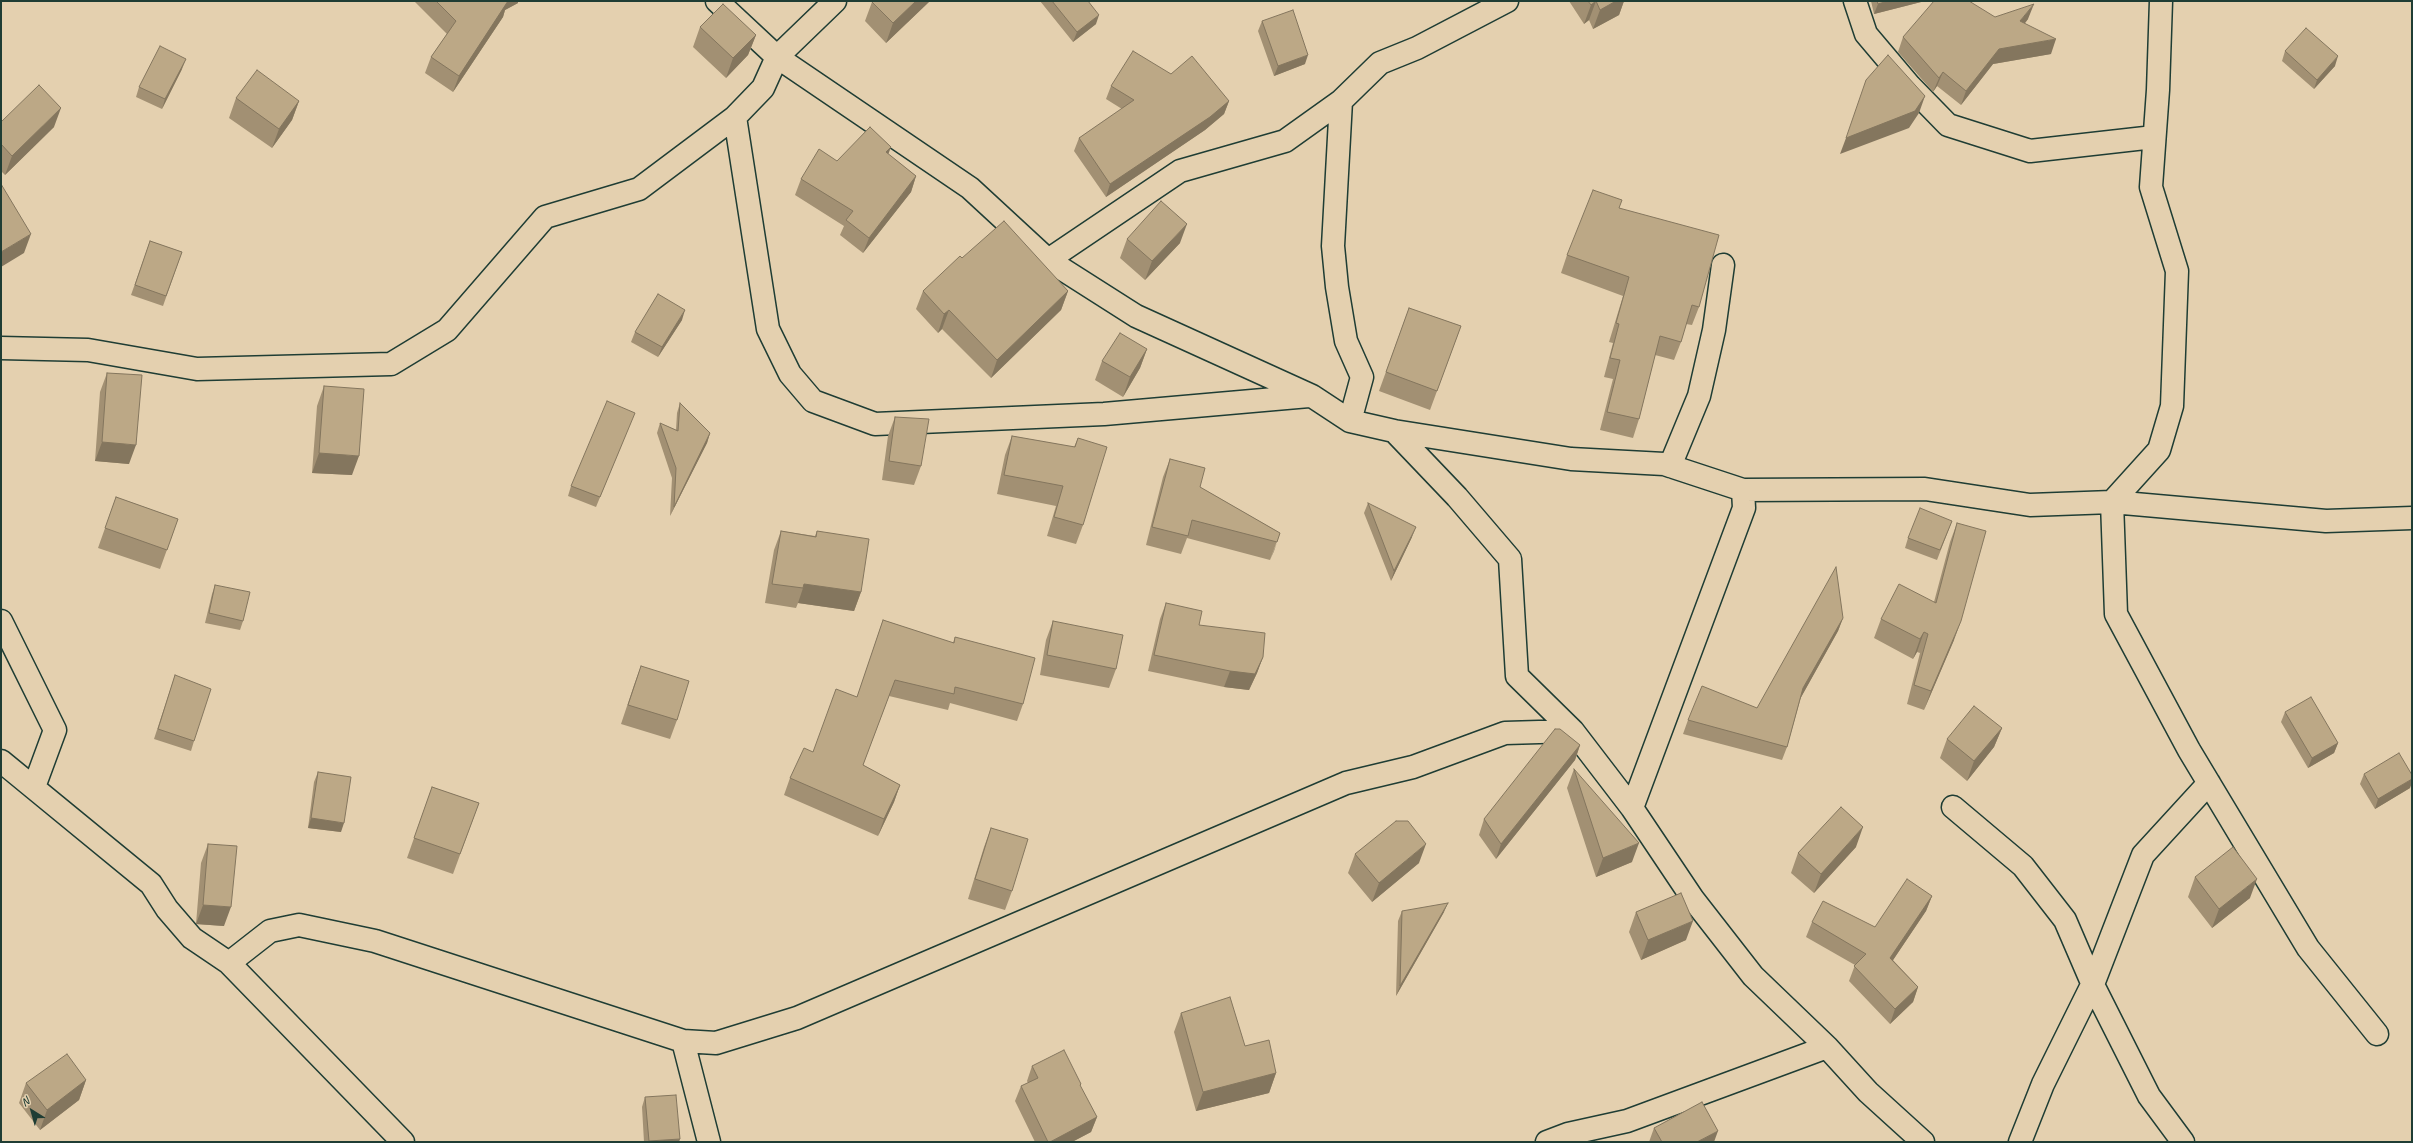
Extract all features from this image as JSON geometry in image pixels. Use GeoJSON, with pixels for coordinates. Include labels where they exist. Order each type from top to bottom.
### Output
{"type":"FeatureCollection","features":[{"type":"Feature","properties":{"kind":"street"},"geometry":{"type":"LineString","coordinates":[[717,1],[777,57],[970,188],[1048,260],[1136,316],[1312,396],[1350,422],[1394,431],[1571,460],[1664,464],[1743,490],[1925,489],[2030,505],[2112,502],[2326,521],[2412,518]]}},
{"type":"Feature","properties":{"kind":"street"},"geometry":{"type":"LineString","coordinates":[[1,348],[88,350],[197,368],[391,364],[447,330],[545,217],[639,189],[735,117],[764,88],[777,57],[835,1]]}},
{"type":"Feature","properties":{"kind":"street"},"geometry":{"type":"LineString","coordinates":[[1048,260],[1180,171],[1285,141],[1341,101],[1380,63],[1416,48],[1507,1]]}},
{"type":"Feature","properties":{"kind":"street"},"geometry":{"type":"LineString","coordinates":[[1855,1],[1866,34],[1910,86],[1948,125],[2030,151],[2154,138]]}},
{"type":"Feature","properties":{"kind":"street"},"geometry":{"type":"LineString","coordinates":[[2161,1],[2151,187],[2177,271],[2172,406],[2159,450],[2112,502],[2116,614],[2209,783],[2308,948],[2377,1034]]}},
{"type":"Feature","properties":{"kind":"street"},"geometry":{"type":"LineString","coordinates":[[1341,101],[1333,246],[1337,287],[1346,341],[1362,377],[1350,422]]}},
{"type":"Feature","properties":{"kind":"street"},"geometry":{"type":"LineString","coordinates":[[735,117],[768,329],[790,374],[813,401],[875,424],[1104,414],[1312,396]]}},
{"type":"Feature","properties":{"kind":"street"},"geometry":{"type":"LineString","coordinates":[[1670,466],[1699,396],[1714,330],[1723,265]]}},
{"type":"Feature","properties":{"kind":"street"},"geometry":{"type":"LineString","coordinates":[[1394,431],[1457,497],[1510,560],[1517,676],[1573,731],[1632,808],[1693,899],[1752,976],[1827,1047],[1868,1092],[1923,1142]]}},
{"type":"Feature","properties":{"kind":"street"},"geometry":{"type":"LineString","coordinates":[[1632,808],[1744,508],[1743,490]]}},
{"type":"Feature","properties":{"kind":"street"},"geometry":{"type":"LineString","coordinates":[[1,621],[55,730],[34,787]]}},
{"type":"Feature","properties":{"kind":"street"},"geometry":{"type":"LineString","coordinates":[[229,963],[270,931],[299,926],[375,941],[683,1040],[716,1043],[797,1018],[1346,783],[1413,767],[1505,733],[1573,731]]}},
{"type":"Feature","properties":{"kind":"street"},"geometry":{"type":"LineString","coordinates":[[1,761],[151,884],[167,909],[192,938],[229,963],[403,1142]]}},
{"type":"Feature","properties":{"kind":"street"},"geometry":{"type":"LineString","coordinates":[[2020,1142],[2042,1084],[2093,985],[2143,855],[2209,783]]}},
{"type":"Feature","properties":{"kind":"street"},"geometry":{"type":"LineString","coordinates":[[1953,807],[2023,866],[2065,920],[2093,985],[2149,1096],[2183,1142]]}},
{"type":"Feature","properties":{"kind":"street"},"geometry":{"type":"LineString","coordinates":[[683,1040],[709,1142]]}},
{"type":"Feature","properties":{"kind":"street"},"geometry":{"type":"LineString","coordinates":[[1547,1142],[1568,1134],[1627,1121],[1827,1047]]}},
{"type":"Feature","properties":{"kind":"building"},"geometry":{"type":"Polygon","coordinates":[[[436,1],[508,1],[459,76],[431,57],[456,21],[436,1]]]}},
{"type":"Feature","properties":{"kind":"building"},"geometry":{"type":"Polygon","coordinates":[[[916,1],[893,23],[872,2],[916,1]]]}},
{"type":"Feature","properties":{"kind":"building"},"geometry":{"type":"Polygon","coordinates":[[[1052,1],[1088,1],[1099,15],[1077,32],[1052,1]]]}},
{"type":"Feature","properties":{"kind":"building"},"geometry":{"type":"Polygon","coordinates":[[[1588,1],[1596,1],[1591,5],[1588,1]]]}},
{"type":"Feature","properties":{"kind":"building"},"geometry":{"type":"Polygon","coordinates":[[[1596,1],[1616,1],[1600,10],[1596,1]]]}},
{"type":"Feature","properties":{"kind":"building"},"geometry":{"type":"Polygon","coordinates":[[[1877,1],[1888,1],[1878,4],[1877,1]]]}},
{"type":"Feature","properties":{"kind":"building"},"geometry":{"type":"Polygon","coordinates":[[[1934,1],[1969,1],[1995,17],[2034,4],[2020,21],[2056,39],[1999,49],[1966,91],[1943,72],[1939,78],[1903,37],[1934,1]]]}},
{"type":"Feature","properties":{"kind":"building"},"geometry":{"type":"Polygon","coordinates":[[[723,4],[756,35],[733,58],[700,27],[723,4]]]}},
{"type":"Feature","properties":{"kind":"building"},"geometry":{"type":"Polygon","coordinates":[[[1293,10],[1308,55],[1278,66],[1262,21],[1293,10]]]}},
{"type":"Feature","properties":{"kind":"building"},"geometry":{"type":"Polygon","coordinates":[[[2306,28],[2338,56],[2317,80],[2285,51],[2306,28]]]}},
{"type":"Feature","properties":{"kind":"building"},"geometry":{"type":"Polygon","coordinates":[[[160,46],[186,59],[165,99],[139,87],[160,46]]]}},
{"type":"Feature","properties":{"kind":"building"},"geometry":{"type":"Polygon","coordinates":[[[1133,51],[1171,74],[1192,56],[1229,101],[1210,117],[1110,184],[1079,138],[1134,100],[1111,86],[1133,51]]]}},
{"type":"Feature","properties":{"kind":"building"},"geometry":{"type":"Polygon","coordinates":[[[1888,55],[1925,96],[1915,111],[1846,138],[1866,80],[1888,55]]]}},
{"type":"Feature","properties":{"kind":"building"},"geometry":{"type":"Polygon","coordinates":[[[257,70],[299,101],[279,129],[236,98],[257,70]]]}},
{"type":"Feature","properties":{"kind":"building"},"geometry":{"type":"Polygon","coordinates":[[[39,85],[61,108],[12,156],[1,144],[1,122],[39,85]]]}},
{"type":"Feature","properties":{"kind":"building"},"geometry":{"type":"Polygon","coordinates":[[[870,127],[891,147],[886,152],[916,176],[869,238],[846,220],[853,211],[801,179],[819,149],[837,161],[870,127]]]}},
{"type":"Feature","properties":{"kind":"building"},"geometry":{"type":"Polygon","coordinates":[[[1,184],[31,234],[1,252],[1,184]]]}},
{"type":"Feature","properties":{"kind":"building"},"geometry":{"type":"Polygon","coordinates":[[[1593,190],[1622,200],[1619,208],[1719,235],[1699,307],[1692,305],[1681,342],[1660,336],[1639,419],[1607,412],[1620,360],[1610,358],[1619,324],[1616,323],[1629,277],[1567,255],[1593,190]]]}},
{"type":"Feature","properties":{"kind":"building"},"geometry":{"type":"Polygon","coordinates":[[[1161,201],[1187,224],[1152,261],[1127,239],[1161,201]]]}},
{"type":"Feature","properties":{"kind":"building"},"geometry":{"type":"Polygon","coordinates":[[[1004,221],[1068,291],[997,360],[949,310],[944,314],[923,291],[960,256],[962,258],[1004,221]]]}},
{"type":"Feature","properties":{"kind":"building"},"geometry":{"type":"Polygon","coordinates":[[[150,241],[182,252],[166,296],[135,285],[150,241]]]}},
{"type":"Feature","properties":{"kind":"building"},"geometry":{"type":"Polygon","coordinates":[[[658,294],[685,310],[662,347],[635,332],[658,294]]]}},
{"type":"Feature","properties":{"kind":"building"},"geometry":{"type":"Polygon","coordinates":[[[1409,308],[1461,326],[1437,391],[1386,372],[1409,308]]]}},
{"type":"Feature","properties":{"kind":"building"},"geometry":{"type":"Polygon","coordinates":[[[1120,333],[1147,349],[1130,377],[1102,361],[1120,333]]]}},
{"type":"Feature","properties":{"kind":"building"},"geometry":{"type":"Polygon","coordinates":[[[107,373],[142,375],[136,445],[102,442],[107,373]]]}},
{"type":"Feature","properties":{"kind":"building"},"geometry":{"type":"Polygon","coordinates":[[[324,386],[364,389],[359,456],[319,453],[324,386]]]}},
{"type":"Feature","properties":{"kind":"building"},"geometry":{"type":"Polygon","coordinates":[[[607,401],[635,413],[600,497],[571,486],[607,401]]]}},
{"type":"Feature","properties":{"kind":"building"},"geometry":{"type":"Polygon","coordinates":[[[680,403],[710,433],[674,507],[676,468],[660,423],[678,431],[680,403]]]}},
{"type":"Feature","properties":{"kind":"building"},"geometry":{"type":"Polygon","coordinates":[[[895,417],[929,419],[921,466],[889,461],[895,417]]]}},
{"type":"Feature","properties":{"kind":"building"},"geometry":{"type":"Polygon","coordinates":[[[1012,436],[1075,447],[1078,438],[1107,447],[1083,525],[1054,517],[1063,486],[1004,475],[1012,436]]]}},
{"type":"Feature","properties":{"kind":"building"},"geometry":{"type":"Polygon","coordinates":[[[1170,459],[1205,468],[1200,487],[1280,533],[1277,542],[1192,520],[1188,536],[1152,527],[1170,459]]]}},
{"type":"Feature","properties":{"kind":"building"},"geometry":{"type":"Polygon","coordinates":[[[116,497],[178,519],[167,550],[105,528],[116,497]]]}},
{"type":"Feature","properties":{"kind":"building"},"geometry":{"type":"Polygon","coordinates":[[[1368,503],[1416,527],[1394,571],[1368,503]]]}},
{"type":"Feature","properties":{"kind":"building"},"geometry":{"type":"Polygon","coordinates":[[[1920,508],[1952,521],[1940,550],[1908,538],[1920,508]]]}},
{"type":"Feature","properties":{"kind":"building"},"geometry":{"type":"Polygon","coordinates":[[[1957,523],[1986,531],[1961,621],[1931,691],[1914,685],[1928,634],[1924,632],[1920,639],[1881,619],[1899,584],[1936,603],[1957,523]]]}},
{"type":"Feature","properties":{"kind":"building"},"geometry":{"type":"Polygon","coordinates":[[[781,531],[816,537],[817,531],[869,539],[861,592],[804,584],[803,588],[772,584],[781,531]]]}},
{"type":"Feature","properties":{"kind":"building"},"geometry":{"type":"Polygon","coordinates":[[[1836,567],[1843,618],[1803,688],[1787,747],[1688,720],[1702,686],[1757,708],[1836,567]]]}},
{"type":"Feature","properties":{"kind":"building"},"geometry":{"type":"Polygon","coordinates":[[[215,585],[250,592],[243,621],[209,613],[215,585]]]}},
{"type":"Feature","properties":{"kind":"building"},"geometry":{"type":"Polygon","coordinates":[[[1166,603],[1202,611],[1199,625],[1265,633],[1263,657],[1255,674],[1230,671],[1154,655],[1166,603]]]}},
{"type":"Feature","properties":{"kind":"building"},"geometry":{"type":"Polygon","coordinates":[[[883,620],[954,643],[955,637],[1035,658],[1023,704],[955,687],[954,694],[895,680],[863,765],[900,785],[884,819],[790,778],[804,748],[813,752],[836,689],[857,697],[883,620]]]}},
{"type":"Feature","properties":{"kind":"building"},"geometry":{"type":"Polygon","coordinates":[[[1053,621],[1123,635],[1116,669],[1047,655],[1053,621]]]}},
{"type":"Feature","properties":{"kind":"building"},"geometry":{"type":"Polygon","coordinates":[[[641,666],[689,681],[677,720],[628,705],[641,666]]]}},
{"type":"Feature","properties":{"kind":"building"},"geometry":{"type":"Polygon","coordinates":[[[175,675],[211,689],[194,741],[158,729],[175,675]]]}},
{"type":"Feature","properties":{"kind":"building"},"geometry":{"type":"Polygon","coordinates":[[[2311,697],[2338,743],[2312,758],[2285,712],[2311,697]]]}},
{"type":"Feature","properties":{"kind":"building"},"geometry":{"type":"Polygon","coordinates":[[[1974,706],[2002,728],[1974,761],[1947,739],[1974,706]]]}},
{"type":"Feature","properties":{"kind":"building"},"geometry":{"type":"Polygon","coordinates":[[[1555,729],[1560,729],[1580,745],[1501,844],[1484,819],[1555,729]]]}},
{"type":"Feature","properties":{"kind":"building"},"geometry":{"type":"Polygon","coordinates":[[[2399,753],[2412,775],[2412,779],[2378,799],[2364,774],[2399,753]]]}},
{"type":"Feature","properties":{"kind":"building"},"geometry":{"type":"Polygon","coordinates":[[[1574,769],[1639,843],[1603,858],[1574,769]]]}},
{"type":"Feature","properties":{"kind":"building"},"geometry":{"type":"Polygon","coordinates":[[[318,772],[351,777],[344,823],[311,818],[318,772]]]}},
{"type":"Feature","properties":{"kind":"building"},"geometry":{"type":"Polygon","coordinates":[[[432,787],[479,803],[460,854],[414,838],[432,787]]]}},
{"type":"Feature","properties":{"kind":"building"},"geometry":{"type":"Polygon","coordinates":[[[1841,807],[1863,827],[1821,874],[1798,853],[1841,807]]]}},
{"type":"Feature","properties":{"kind":"building"},"geometry":{"type":"Polygon","coordinates":[[[1396,821],[1408,821],[1426,844],[1379,883],[1355,854],[1396,821]]]}},
{"type":"Feature","properties":{"kind":"building"},"geometry":{"type":"Polygon","coordinates":[[[991,828],[1028,839],[1012,891],[975,879],[991,828]]]}},
{"type":"Feature","properties":{"kind":"building"},"geometry":{"type":"Polygon","coordinates":[[[208,844],[237,846],[231,907],[203,905],[208,844]]]}},
{"type":"Feature","properties":{"kind":"building"},"geometry":{"type":"Polygon","coordinates":[[[2233,847],[2257,879],[2219,909],[2195,877],[2233,847]]]}},
{"type":"Feature","properties":{"kind":"building"},"geometry":{"type":"Polygon","coordinates":[[[1907,879],[1932,896],[1890,958],[1918,987],[1895,1009],[1854,966],[1866,954],[1812,922],[1823,901],[1875,927],[1907,879]]]}},
{"type":"Feature","properties":{"kind":"building"},"geometry":{"type":"Polygon","coordinates":[[[1681,893],[1693,921],[1648,940],[1636,912],[1681,893]]]}},
{"type":"Feature","properties":{"kind":"building"},"geometry":{"type":"Polygon","coordinates":[[[1448,903],[1400,986],[1402,911],[1448,903]]]}},
{"type":"Feature","properties":{"kind":"building"},"geometry":{"type":"Polygon","coordinates":[[[1230,997],[1245,1046],[1269,1040],[1276,1073],[1203,1092],[1181,1013],[1230,997]]]}},
{"type":"Feature","properties":{"kind":"building"},"geometry":{"type":"Polygon","coordinates":[[[1064,1050],[1097,1117],[1048,1142],[1021,1086],[1038,1078],[1032,1066],[1064,1050]]]}},
{"type":"Feature","properties":{"kind":"building"},"geometry":{"type":"Polygon","coordinates":[[[67,1054],[86,1080],[47,1110],[26,1083],[67,1054]]]}},
{"type":"Feature","properties":{"kind":"building"},"geometry":{"type":"Polygon","coordinates":[[[676,1095],[680,1139],[649,1141],[645,1097],[676,1095]]]}},
{"type":"Feature","properties":{"kind":"building"},"geometry":{"type":"Polygon","coordinates":[[[1702,1102],[1718,1131],[1697,1142],[1662,1142],[1654,1128],[1702,1102]]]}}]}
